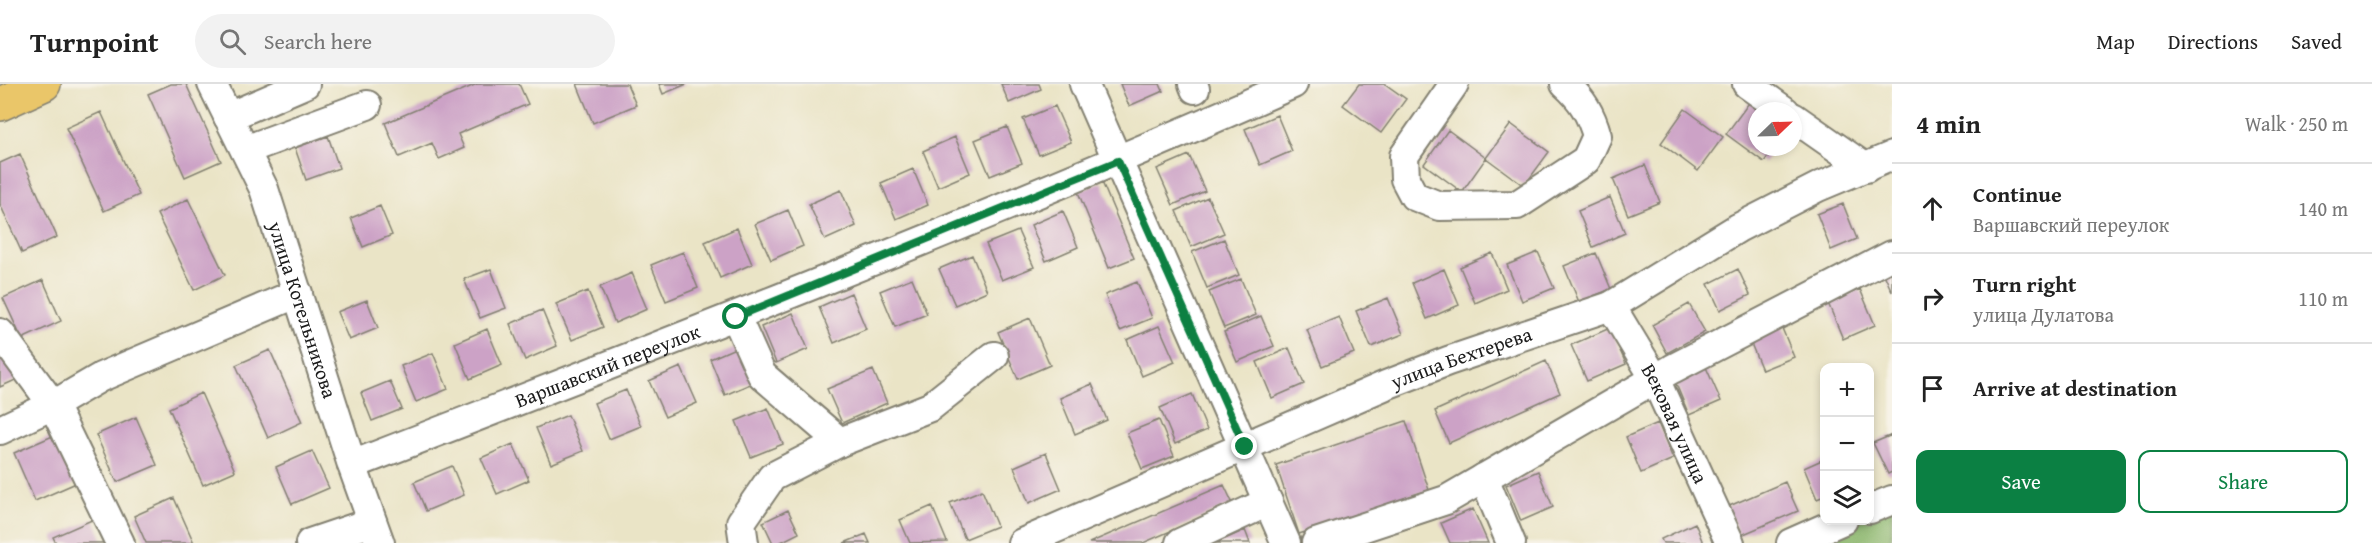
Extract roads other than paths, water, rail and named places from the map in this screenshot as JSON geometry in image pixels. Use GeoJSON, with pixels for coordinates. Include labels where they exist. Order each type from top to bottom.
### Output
{"type":"FeatureCollection","features":[{"type":"Feature","properties":{"kind":"street","name":"улица Котельникова"},"geometry":{"type":"LineString","coordinates":[[212,84],[264,189],[376,533]]}},
{"type":"Feature","properties":{"kind":"street"},"geometry":{"type":"LineString","coordinates":[[228,117],[305,84]]}},
{"type":"Feature","properties":{"kind":"street"},"geometry":{"type":"LineString","coordinates":[[1084,84],[1286,543]]}},
{"type":"Feature","properties":{"kind":"street","name":"Варшавский переулок"},"geometry":{"type":"LineString","coordinates":[[352,465],[736,317],[1118,161],[1293,84]]}},
{"type":"Feature","properties":{"kind":"street"},"geometry":{"type":"LineString","coordinates":[[1454,84],[1404,156],[1405,179],[1414,196],[1439,206],[1517,205],[1586,160],[1597,136],[1591,117],[1577,94],[1565,84]]}},
{"type":"Feature","properties":{"kind":"street"},"geometry":{"type":"LineString","coordinates":[[1747,84],[1772,102]]}},
{"type":"Feature","properties":{"kind":"street"},"geometry":{"type":"LineString","coordinates":[[245,150],[367,105]]}},
{"type":"Feature","properties":{"kind":"street"},"geometry":{"type":"LineString","coordinates":[[1802,123],[1866,168]]}},
{"type":"Feature","properties":{"kind":"street","name":"улица Бехтерева"},"geometry":{"type":"LineString","coordinates":[[1022,543],[1386,385],[1448,361],[1611,306],[1738,228],[1818,187],[1892,156]]}},
{"type":"Feature","properties":{"kind":"street"},"geometry":{"type":"LineString","coordinates":[[1316,543],[1446,500],[1655,379],[1892,255]]}},
{"type":"Feature","properties":{"kind":"street"},"geometry":{"type":"LineString","coordinates":[[0,430],[53,405],[101,377],[298,292]]}},
{"type":"Feature","properties":{"kind":"street","name":"Вековая улица"},"geometry":{"type":"LineString","coordinates":[[1611,306],[1655,379],[1730,543]]}},
{"type":"Feature","properties":{"kind":"street"},"geometry":{"type":"LineString","coordinates":[[736,317],[762,375],[840,442]]}},
{"type":"Feature","properties":{"kind":"street"},"geometry":{"type":"LineString","coordinates":[[0,333],[53,405],[120,543]]}},
{"type":"Feature","properties":{"kind":"street"},"geometry":{"type":"LineString","coordinates":[[744,543],[741,522],[772,477],[840,442],[930,407],[994,356]]}},
{"type":"Feature","properties":{"kind":"street"},"geometry":{"type":"LineString","coordinates":[[1484,478],[1511,543]]}},
{"type":"Feature","properties":{"kind":"street"},"geometry":{"type":"LineString","coordinates":[[1874,507],[1892,500]]}},
{"type":"Feature","properties":{"kind":"street"},"geometry":{"type":"LineString","coordinates":[[1180,543],[1268,502]]}},
{"type":"Feature","properties":{"kind":"street"},"geometry":{"type":"LineString","coordinates":[[1791,543],[1832,525]]}},
{"type":"Feature","properties":{"kind":"street"},"geometry":{"type":"LineString","coordinates":[[310,543],[376,533]]}}]}
